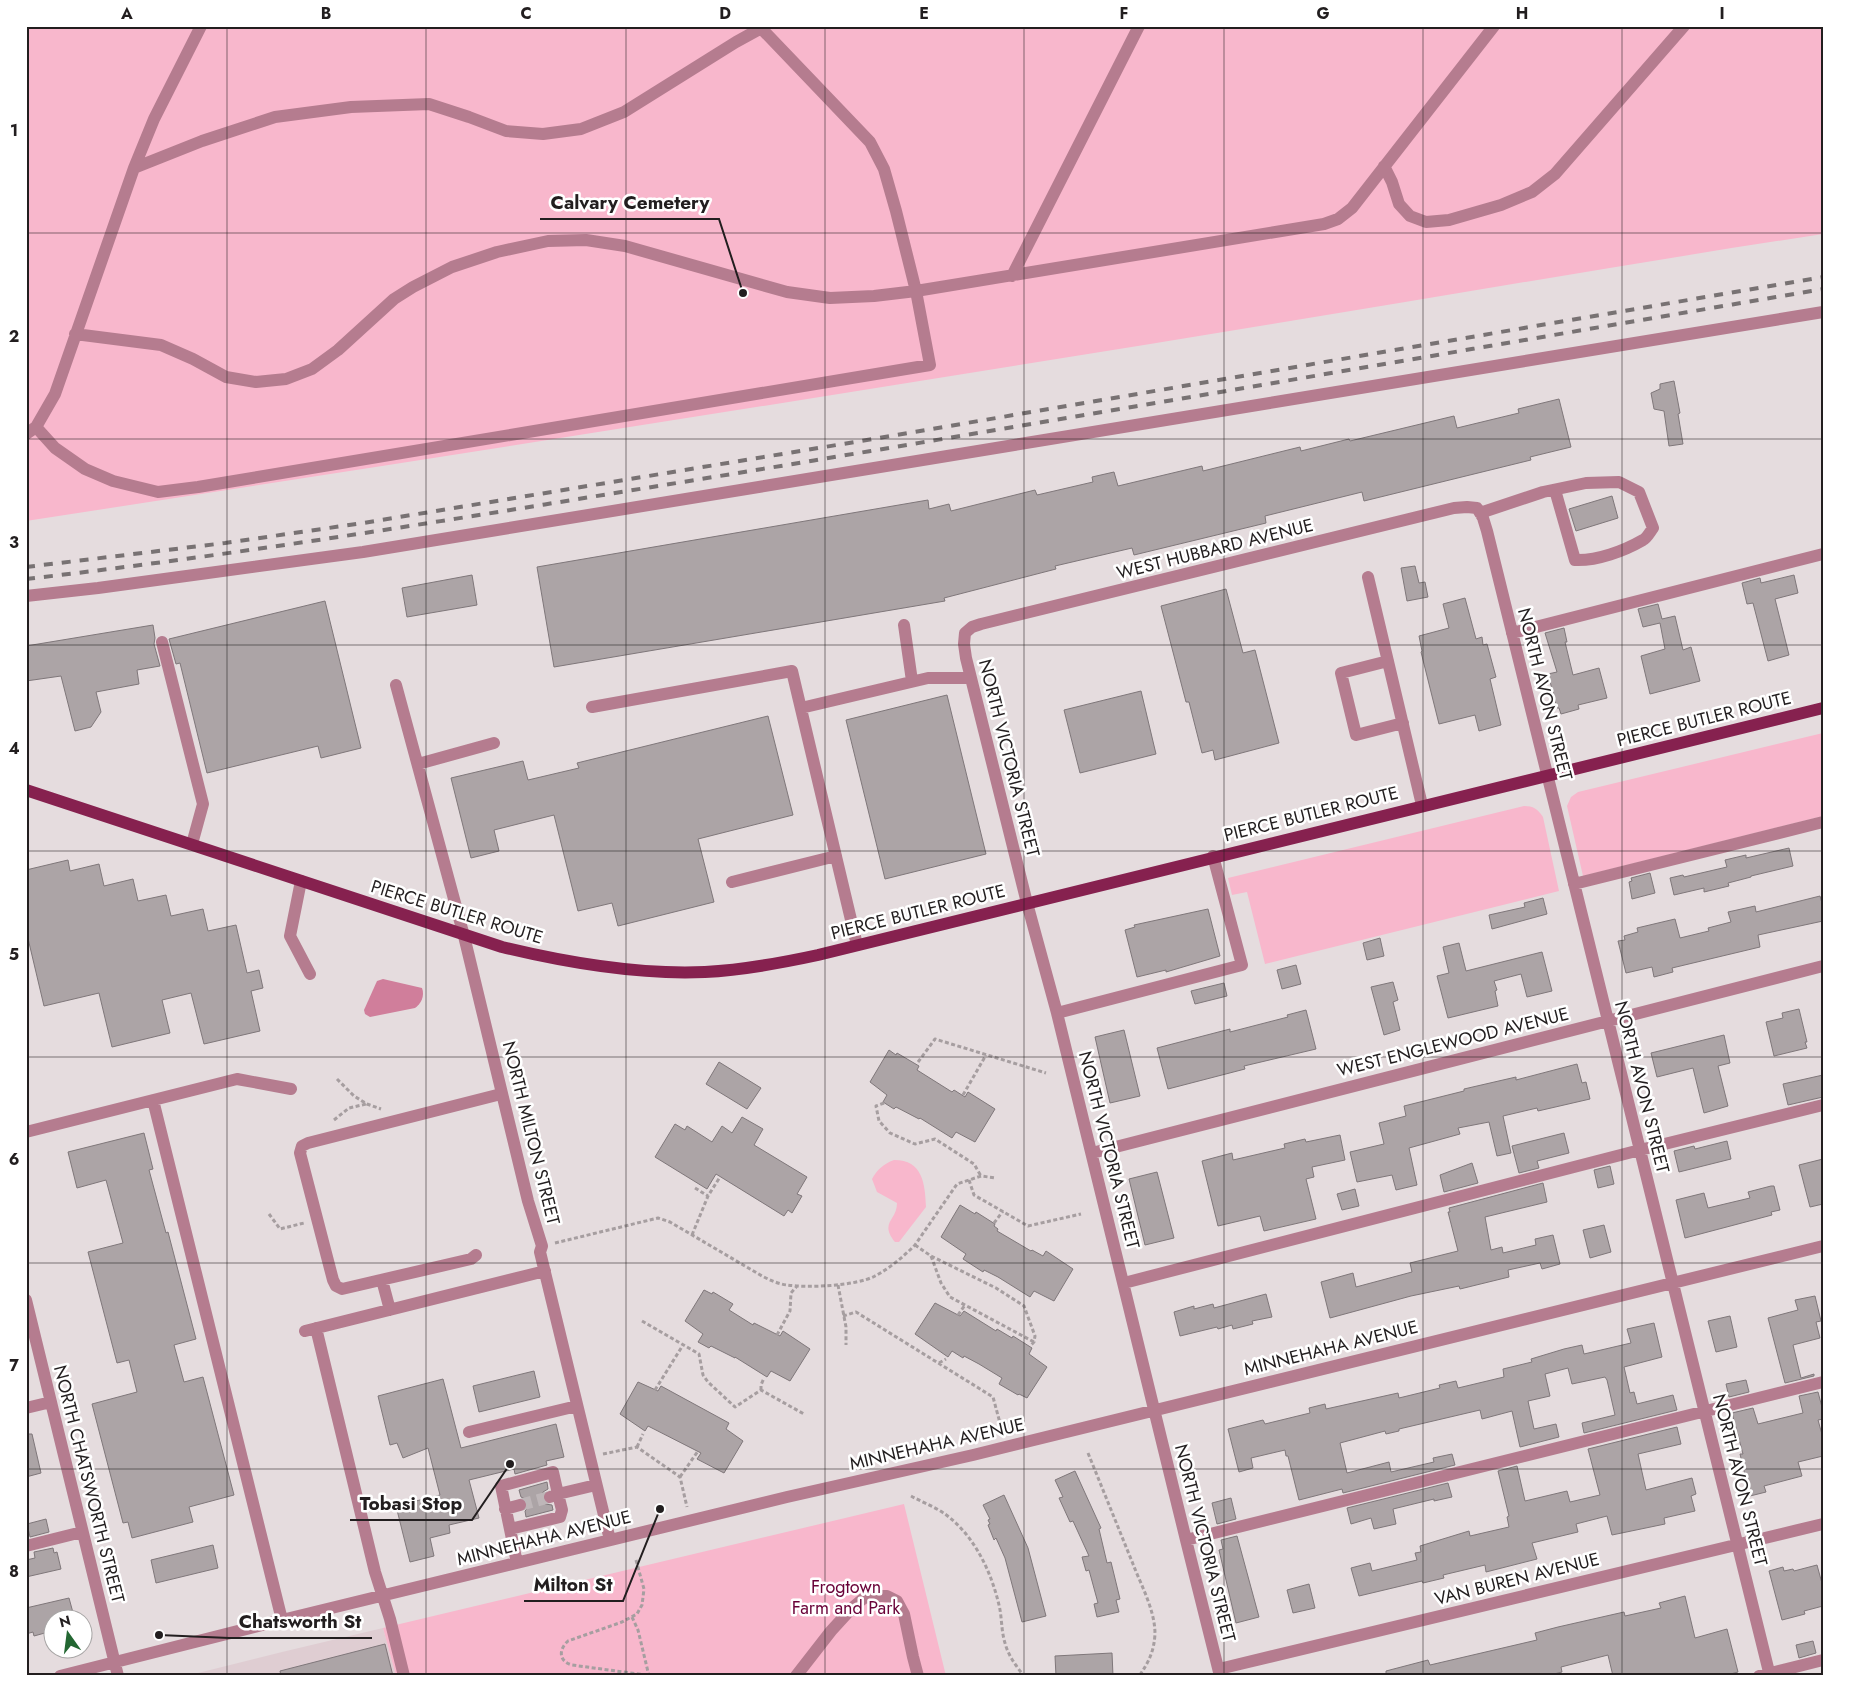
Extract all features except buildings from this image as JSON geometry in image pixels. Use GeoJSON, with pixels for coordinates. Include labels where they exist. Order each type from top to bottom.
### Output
{"type":"FeatureCollection","features":[{"type":"Feature","properties":{"kind":"main road","name":"PIERCE BUTLER ROUTE"},"geometry":{"type":"LineString","coordinates":[[26,790],[464,936],[542,957],[626,969],[705,972],[783,963],[1213,856],[1823,708]]}},
{"type":"Feature","properties":{"kind":"street"},"geometry":{"type":"LineString","coordinates":[[134,168],[202,141],[275,117],[351,107],[429,104],[506,131],[543,134],[581,129],[624,112],[762,27],[870,142],[884,170],[916,292],[930,365],[198,487],[158,492],[113,481],[86,469],[31,431],[55,394],[134,168],[154,119],[201,26]]}},
{"type":"Feature","properties":{"kind":"street"},"geometry":{"type":"LineString","coordinates":[[1012,276],[1138,26]]}},
{"type":"Feature","properties":{"kind":"street"},"geometry":{"type":"LineString","coordinates":[[75,334],[161,345],[193,359],[226,377],[256,382],[286,379],[312,370],[338,350],[394,299],[452,267],[497,252],[548,241],[586,240],[625,246],[787,292],[830,298],[916,292],[1324,224],[1338,219],[1352,208],[1494,26]]}},
{"type":"Feature","properties":{"kind":"street"},"geometry":{"type":"LineString","coordinates":[[1384,166],[1392,182],[1399,204],[1410,216],[1426,222],[1449,220],[1501,205],[1532,192],[1555,174],[1684,26]]}},
{"type":"Feature","properties":{"kind":"street"},"geometry":{"type":"LineString","coordinates":[[26,596],[363,552],[1823,312]]}},
{"type":"Feature","properties":{"kind":"street","name":"WEST HUBBARD AVENUE"},"geometry":{"type":"LineString","coordinates":[[965,633],[972,627],[981,624],[1435,513],[1467,507],[1479,511],[1543,492],[1586,482],[1619,482],[1639,492],[1653,528],[1644,539],[1617,551],[1586,560],[1575,560],[1555,490]]}},
{"type":"Feature","properties":{"kind":"street","name":"NORTH AVON STREET"},"geometry":{"type":"LineString","coordinates":[[1479,511],[1487,530],[1705,1410],[1766,1675]]}},
{"type":"Feature","properties":{"kind":"street"},"geometry":{"type":"LineString","coordinates":[[1512,633],[1823,554]]}},
{"type":"Feature","properties":{"kind":"street"},"geometry":{"type":"LineString","coordinates":[[1368,577],[1422,805]]}},
{"type":"Feature","properties":{"kind":"street"},"geometry":{"type":"LineString","coordinates":[[904,625],[912,681]]}},
{"type":"Feature","properties":{"kind":"street","name":"NORTH VICTORIA STREET"},"geometry":{"type":"LineString","coordinates":[[965,633],[964,644],[971,678],[1026,903],[1058,1013],[1154,1410],[1220,1672]]}},
{"type":"Feature","properties":{"kind":"street"},"geometry":{"type":"LineString","coordinates":[[162,642],[203,804],[192,844]]}},
{"type":"Feature","properties":{"kind":"street"},"geometry":{"type":"LineString","coordinates":[[1388,661],[1341,673],[1347,699],[1356,735],[1403,723]]}},
{"type":"Feature","properties":{"kind":"street"},"geometry":{"type":"LineString","coordinates":[[592,707],[792,670],[857,945]]}},
{"type":"Feature","properties":{"kind":"street"},"geometry":{"type":"LineString","coordinates":[[801,708],[928,678],[971,678]]}},
{"type":"Feature","properties":{"kind":"street","name":"NORTH MILTON STREET"},"geometry":{"type":"LineString","coordinates":[[396,684],[464,936],[501,1094],[528,1201],[542,1246],[540,1252],[610,1540]]}},
{"type":"Feature","properties":{"kind":"street"},"geometry":{"type":"LineString","coordinates":[[418,764],[494,743]]}},
{"type":"Feature","properties":{"kind":"street"},"geometry":{"type":"LineString","coordinates":[[1574,884],[1823,822]]}},
{"type":"Feature","properties":{"kind":"street"},"geometry":{"type":"LineString","coordinates":[[732,882],[836,856]]}},
{"type":"Feature","properties":{"kind":"street"},"geometry":{"type":"LineString","coordinates":[[1058,1013],[1242,965],[1213,856]]}},
{"type":"Feature","properties":{"kind":"street"},"geometry":{"type":"LineString","coordinates":[[301,881],[290,936],[310,974]]}},
{"type":"Feature","properties":{"kind":"street","name":"WEST ENGLEWOOD AVENUE"},"geometry":{"type":"LineString","coordinates":[[1092,1153],[1823,966]]}},
{"type":"Feature","properties":{"kind":"street"},"geometry":{"type":"LineString","coordinates":[[26,1132],[237,1079],[291,1089]]}},
{"type":"Feature","properties":{"kind":"street"},"geometry":{"type":"LineString","coordinates":[[476,1255],[472,1259],[342,1289],[336,1286],[300,1153],[302,1146],[501,1094]]}},
{"type":"Feature","properties":{"kind":"street"},"geometry":{"type":"LineString","coordinates":[[152,1100],[282,1620]]}},
{"type":"Feature","properties":{"kind":"street"},"geometry":{"type":"LineString","coordinates":[[1124,1283],[1640,1150],[1823,1105]]}},
{"type":"Feature","properties":{"kind":"street","name":"MINNEHAHA AVENUE"},"geometry":{"type":"LineString","coordinates":[[60,1676],[382,1595],[973,1455],[1823,1246]]}},
{"type":"Feature","properties":{"kind":"street"},"geometry":{"type":"LineString","coordinates":[[404,1676],[390,1619],[374,1572],[311,1330],[545,1271]]}},
{"type":"Feature","properties":{"kind":"street"},"geometry":{"type":"LineString","coordinates":[[382,1280],[390,1310]]}},
{"type":"Feature","properties":{"kind":"street","name":"NORTH CHATSWORTH STREET"},"geometry":{"type":"LineString","coordinates":[[26,1300],[118,1676]]}},
{"type":"Feature","properties":{"kind":"street"},"geometry":{"type":"LineString","coordinates":[[1186,1540],[1823,1382]]}},
{"type":"Feature","properties":{"kind":"street"},"geometry":{"type":"LineString","coordinates":[[26,1408],[50,1402]]}},
{"type":"Feature","properties":{"kind":"street"},"geometry":{"type":"LineString","coordinates":[[469,1432],[577,1406]]}},
{"type":"Feature","properties":{"kind":"street"},"geometry":{"type":"LineString","coordinates":[[510,1529],[560,1517],[562,1510],[554,1496],[553,1472],[501,1486],[517,1563]]}},
{"type":"Feature","properties":{"kind":"street"},"geometry":{"type":"LineString","coordinates":[[554,1496],[596,1485]]}},
{"type":"Feature","properties":{"kind":"street"},"geometry":{"type":"LineString","coordinates":[[505,1509],[520,1505]]}},
{"type":"Feature","properties":{"kind":"street","name":"VAN BUREN AVENUE"},"geometry":{"type":"LineString","coordinates":[[1220,1672],[1823,1524]]}},
{"type":"Feature","properties":{"kind":"street"},"geometry":{"type":"LineString","coordinates":[[26,1546],[82,1532]]}},
{"type":"Feature","properties":{"kind":"street"},"geometry":{"type":"LineString","coordinates":[[796,1676],[831,1631],[852,1608],[864,1598],[888,1596],[897,1601],[904,1614],[912,1657],[918,1676]]}},
{"type":"Feature","properties":{"kind":"street"},"geometry":{"type":"LineString","coordinates":[[1766,1675],[1823,1660]]}},
{"type":"Feature","properties":{"kind":"path"},"geometry":{"type":"LineString","coordinates":[[918,1062],[935,1039],[1046,1074]]}},
{"type":"Feature","properties":{"kind":"path"},"geometry":{"type":"LineString","coordinates":[[963,1095],[986,1055]]}},
{"type":"Feature","properties":{"kind":"path"},"geometry":{"type":"LineString","coordinates":[[337,1079],[367,1104],[387,1112],[394,1121]]}},
{"type":"Feature","properties":{"kind":"path"},"geometry":{"type":"LineString","coordinates":[[884,1103],[876,1106],[877,1114],[884,1128],[890,1133],[915,1144],[935,1139],[974,1164],[981,1176]]}},
{"type":"Feature","properties":{"kind":"path"},"geometry":{"type":"LineString","coordinates":[[334,1120],[349,1108],[367,1104]]}},
{"type":"Feature","properties":{"kind":"path"},"geometry":{"type":"LineString","coordinates":[[542,1246],[652,1218],[664,1220],[775,1282],[798,1286],[838,1285],[858,1282],[875,1276],[898,1261],[915,1245],[957,1184],[981,1176],[996,1178]]}},
{"type":"Feature","properties":{"kind":"path"},"geometry":{"type":"LineString","coordinates":[[692,1235],[708,1196],[720,1177]]}},
{"type":"Feature","properties":{"kind":"path"},"geometry":{"type":"LineString","coordinates":[[968,1180],[974,1195],[1028,1226],[1081,1214]]}},
{"type":"Feature","properties":{"kind":"path"},"geometry":{"type":"LineString","coordinates":[[695,1188],[708,1196]]}},
{"type":"Feature","properties":{"kind":"path"},"geometry":{"type":"LineString","coordinates":[[994,1223],[1003,1212]]}},
{"type":"Feature","properties":{"kind":"path"},"geometry":{"type":"LineString","coordinates":[[269,1214],[280,1229],[317,1219]]}},
{"type":"Feature","properties":{"kind":"path"},"geometry":{"type":"LineString","coordinates":[[915,1245],[930,1256],[996,1288],[1024,1306],[1036,1336],[1031,1345]]}},
{"type":"Feature","properties":{"kind":"path"},"geometry":{"type":"LineString","coordinates":[[930,1256],[941,1283],[950,1296],[1034,1342]]}},
{"type":"Feature","properties":{"kind":"path"},"geometry":{"type":"LineString","coordinates":[[838,1285],[846,1327],[846,1345]]}},
{"type":"Feature","properties":{"kind":"path"},"geometry":{"type":"LineString","coordinates":[[777,1334],[790,1311],[791,1292],[798,1286]]}},
{"type":"Feature","properties":{"kind":"path"},"geometry":{"type":"LineString","coordinates":[[958,1315],[965,1305]]}},
{"type":"Feature","properties":{"kind":"path"},"geometry":{"type":"LineString","coordinates":[[843,1316],[856,1312],[993,1397],[1000,1423]]}},
{"type":"Feature","properties":{"kind":"path"},"geometry":{"type":"LineString","coordinates":[[642,1320],[699,1354],[704,1375],[708,1382],[735,1407],[761,1390]]}},
{"type":"Feature","properties":{"kind":"path"},"geometry":{"type":"LineString","coordinates":[[656,1390],[683,1345]]}},
{"type":"Feature","properties":{"kind":"path"},"geometry":{"type":"LineString","coordinates":[[939,1363],[946,1359]]}},
{"type":"Feature","properties":{"kind":"path"},"geometry":{"type":"LineString","coordinates":[[761,1390],[764,1378]]}},
{"type":"Feature","properties":{"kind":"path"},"geometry":{"type":"LineString","coordinates":[[761,1390],[804,1414]]}},
{"type":"Feature","properties":{"kind":"path"},"geometry":{"type":"LineString","coordinates":[[637,1447],[643,1434]]}},
{"type":"Feature","properties":{"kind":"path"},"geometry":{"type":"LineString","coordinates":[[590,1458],[637,1447],[680,1477],[690,1521]]}},
{"type":"Feature","properties":{"kind":"path"},"geometry":{"type":"LineString","coordinates":[[680,1477],[698,1451]]}},
{"type":"Feature","properties":{"kind":"path"},"geometry":{"type":"LineString","coordinates":[[1088,1452],[1145,1594],[1153,1620],[1155,1632],[1150,1662],[1139,1676]]}},
{"type":"Feature","properties":{"kind":"path"},"geometry":{"type":"LineString","coordinates":[[911,1496],[944,1513],[959,1526],[982,1558],[989,1571],[1000,1606],[1004,1643],[1024,1676]]}},
{"type":"Feature","properties":{"kind":"path"},"geometry":{"type":"LineString","coordinates":[[632,1617],[638,1630],[651,1675],[572,1665],[566,1663],[562,1658],[560,1651],[562,1646],[568,1641],[637,1614],[642,1605],[644,1589],[636,1560]]}},
{"type":"Feature","properties":{"kind":"shaded area"},"geometry":{"type":"Polygon","coordinates":[[[383,979],[422,988],[423,997],[421,1002],[415,1008],[370,1017],[365,1014],[364,1010],[377,981],[383,979]]]}},
{"type":"Feature","properties":{"kind":"shaded area"},"geometry":{"type":"Polygon","coordinates":[[[383,1628],[396,1676],[186,1676],[282,1652],[383,1628]]]}},
{"type":"Feature","properties":{"kind":"green space"},"geometry":{"type":"Polygon","coordinates":[[[26,26],[1823,26],[1823,234],[805,399],[26,521],[26,26]]]}},
{"type":"Feature","properties":{"kind":"green space"},"geometry":{"type":"Polygon","coordinates":[[[1823,733],[1823,816],[1583,876],[1567,806],[1571,797],[1578,792],[1823,733]]]}},
{"type":"Feature","properties":{"kind":"green space"},"geometry":{"type":"Polygon","coordinates":[[[1524,806],[1535,809],[1543,817],[1559,891],[1265,964],[1247,892],[1232,895],[1228,878],[1524,806]]]}},
{"type":"Feature","properties":{"kind":"green space"},"geometry":{"type":"Polygon","coordinates":[[[894,1160],[904,1161],[917,1169],[923,1182],[926,1198],[926,1207],[899,1242],[895,1242],[889,1230],[897,1203],[877,1192],[872,1179],[881,1168],[894,1160]]]}},
{"type":"Feature","properties":{"kind":"green space","name":"Frogtown Farm and Park"},"geometry":{"type":"Polygon","coordinates":[[[904,1504],[946,1676],[396,1676],[383,1628],[904,1504]]]}},
{"type":"Feature","properties":{"kind":"tunnel"},"geometry":{"type":"LineString","coordinates":[[520,1505],[550,1497]]}},
{"type":"Feature","properties":{"kind":"railway"},"geometry":{"type":"LineString","coordinates":[[26,567],[225,543],[363,523],[873,439],[1823,277]]}},
{"type":"Feature","properties":{"kind":"railway"},"geometry":{"type":"LineString","coordinates":[[26,579],[203,557],[556,503],[1823,289]]}},
{"type":"Feature","properties":{"kind":"place","name":"Calvary Cemetery"},"geometry":{"type":"Point","coordinates":[743,293]}},
{"type":"Feature","properties":{"kind":"place","name":"Tobasi Stop"},"geometry":{"type":"Point","coordinates":[510,1464]}},
{"type":"Feature","properties":{"kind":"place","name":"Milton St"},"geometry":{"type":"Point","coordinates":[660,1509]}},
{"type":"Feature","properties":{"kind":"place","name":"Chatsworth St"},"geometry":{"type":"Point","coordinates":[159,1635]}}]}
